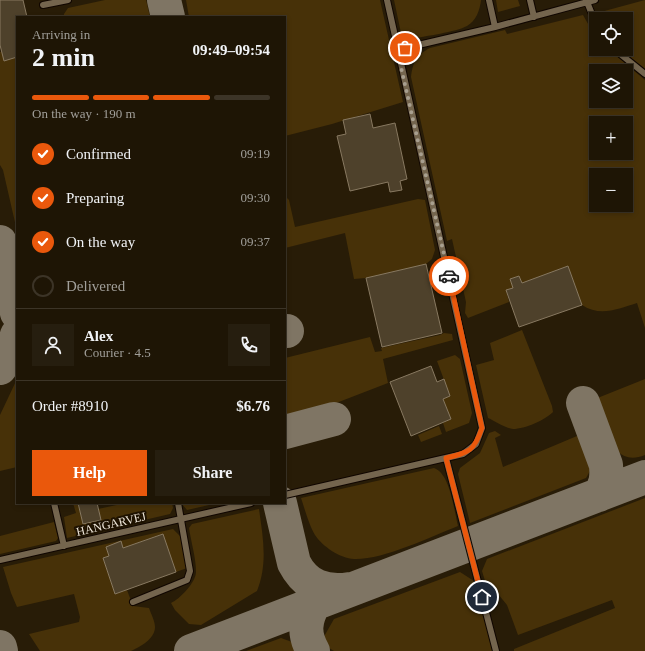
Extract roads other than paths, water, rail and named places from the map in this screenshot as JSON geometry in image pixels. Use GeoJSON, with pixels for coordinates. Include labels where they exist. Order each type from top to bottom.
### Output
{"type":"FeatureCollection","features":[{"type":"Feature","properties":{"kind":"lane"},"geometry":{"type":"LineString","coordinates":[[43,5],[68,0]]}},
{"type":"Feature","properties":{"kind":"lane"},"geometry":{"type":"LineString","coordinates":[[286,495],[463,454],[476,444],[482,428],[387,0]]}},
{"type":"Feature","properties":{"kind":"lane"},"geometry":{"type":"LineString","coordinates":[[489,0],[495,27]]}},
{"type":"Feature","properties":{"kind":"lane"},"geometry":{"type":"LineString","coordinates":[[530,0],[534,17]]}},
{"type":"Feature","properties":{"kind":"lane"},"geometry":{"type":"LineString","coordinates":[[397,50],[495,27],[595,0]]}},
{"type":"Feature","properties":{"kind":"lane"},"geometry":{"type":"LineString","coordinates":[[587,2],[591,12]]}},
{"type":"Feature","properties":{"kind":"lane"},"geometry":{"type":"LineString","coordinates":[[623,56],[645,74]]}},
{"type":"Feature","properties":{"kind":"lane"},"geometry":{"type":"LineString","coordinates":[[446,458],[496,651]]}},
{"type":"Feature","properties":{"kind":"lane"},"geometry":{"type":"LineString","coordinates":[[54,504],[64,546]]}},
{"type":"Feature","properties":{"kind":"lane"},"geometry":{"type":"LineString","coordinates":[[133,602],[187,580],[190,571],[178,504]]}},
{"type":"Feature","properties":{"kind":"lane","name":"HANGARVEJ"},"geometry":{"type":"LineString","coordinates":[[0,560],[247,504]]}}]}
